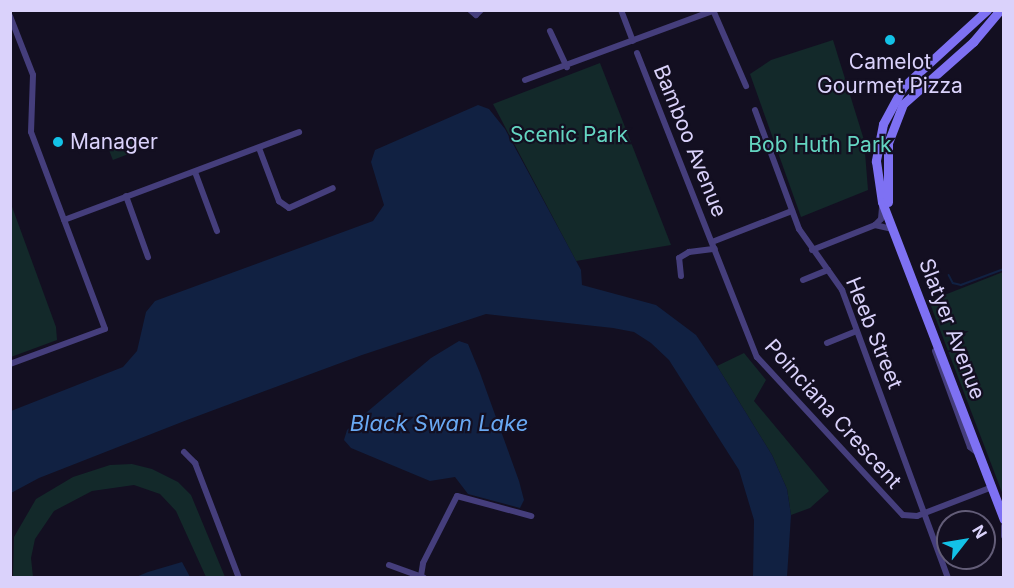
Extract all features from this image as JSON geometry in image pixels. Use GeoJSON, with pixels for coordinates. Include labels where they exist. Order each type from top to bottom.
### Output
{"type":"FeatureCollection","features":[{"type":"Feature","properties":{"kind":"main road","name":"Slatyer Avenue"},"geometry":{"type":"LineString","coordinates":[[987,10],[965,34],[918,70],[894,101],[883,124],[877,153],[882,202],[891,219],[1004,519]]}},
{"type":"Feature","properties":{"kind":"main road","name":"Slatyer Avenue"},"geometry":{"type":"LineString","coordinates":[[891,219],[885,163],[893,127],[903,105],[973,42],[1000,10]]}},
{"type":"Feature","properties":{"kind":"street"},"geometry":{"type":"LineString","coordinates":[[470,10],[476,15],[481,10]]}},
{"type":"Feature","properties":{"kind":"street"},"geometry":{"type":"LineString","coordinates":[[621,10],[633,41]]}},
{"type":"Feature","properties":{"kind":"street"},"geometry":{"type":"LineString","coordinates":[[525,80],[567,67],[713,11],[746,86]]}},
{"type":"Feature","properties":{"kind":"street"},"geometry":{"type":"LineString","coordinates":[[10,16],[33,75],[31,132],[105,329],[10,364]]}},
{"type":"Feature","properties":{"kind":"street"},"geometry":{"type":"LineString","coordinates":[[550,31],[567,67]]}},
{"type":"Feature","properties":{"kind":"street","name":"Bamboo Avenue"},"geometry":{"type":"LineString","coordinates":[[637,53],[712,242]]}},
{"type":"Feature","properties":{"kind":"street","name":"Heeb Street"},"geometry":{"type":"LineString","coordinates":[[755,110],[792,211],[812,250],[842,290],[926,513],[948,578]]}},
{"type":"Feature","properties":{"kind":"street"},"geometry":{"type":"LineString","coordinates":[[64,220],[299,132]]}},
{"type":"Feature","properties":{"kind":"street"},"geometry":{"type":"LineString","coordinates":[[259,148],[279,201],[289,208],[333,188]]}},
{"type":"Feature","properties":{"kind":"street"},"geometry":{"type":"LineString","coordinates":[[195,172],[217,231]]}},
{"type":"Feature","properties":{"kind":"street"},"geometry":{"type":"LineString","coordinates":[[126,196],[148,257]]}},
{"type":"Feature","properties":{"kind":"street"},"geometry":{"type":"LineString","coordinates":[[875,225],[881,219],[882,202]]}},
{"type":"Feature","properties":{"kind":"street"},"geometry":{"type":"LineString","coordinates":[[712,242],[792,211]]}},
{"type":"Feature","properties":{"kind":"street"},"geometry":{"type":"LineString","coordinates":[[812,250],[875,225],[883,225],[896,232]]}},
{"type":"Feature","properties":{"kind":"street","name":"Poinciana Crescent"},"geometry":{"type":"LineString","coordinates":[[712,242],[757,357],[897,512],[910,517],[926,513],[992,487]]}},
{"type":"Feature","properties":{"kind":"street"},"geometry":{"type":"LineString","coordinates":[[681,276],[679,258],[689,252],[714,249]]}},
{"type":"Feature","properties":{"kind":"street"},"geometry":{"type":"LineString","coordinates":[[803,280],[828,270]]}},
{"type":"Feature","properties":{"kind":"street"},"geometry":{"type":"LineString","coordinates":[[827,343],[857,331]]}},
{"type":"Feature","properties":{"kind":"street"},"geometry":{"type":"LineString","coordinates":[[184,452],[195,463],[238,578]]}},
{"type":"Feature","properties":{"kind":"street"},"geometry":{"type":"LineString","coordinates":[[389,565],[423,577],[423,564],[457,496],[531,516]]}},
{"type":"Feature","properties":{"kind":"street"},"geometry":{"type":"LineString","coordinates":[[1004,526],[1004,536]]}},
{"type":"Feature","properties":{"kind":"green space","name":"Bob Huth Park"},"geometry":{"type":"Polygon","coordinates":[[[833,40],[864,140],[868,190],[801,217],[750,74],[771,60],[833,40]]]}},
{"type":"Feature","properties":{"kind":"green space","name":"Scenic Park"},"geometry":{"type":"Polygon","coordinates":[[[600,63],[671,245],[576,261],[493,104],[600,63]]]}},
{"type":"Feature","properties":{"kind":"green space"},"geometry":{"type":"Polygon","coordinates":[[[134,137],[139,150],[113,160],[108,147],[134,137]]]}},
{"type":"Feature","properties":{"kind":"green space"},"geometry":{"type":"Polygon","coordinates":[[[11,204],[56,327],[57,340],[11,357],[11,204]]]}},
{"type":"Feature","properties":{"kind":"green space"},"geometry":{"type":"Polygon","coordinates":[[[1003,272],[1003,495],[929,301],[1003,272]]]}},
{"type":"Feature","properties":{"kind":"green space"},"geometry":{"type":"Polygon","coordinates":[[[744,353],[766,380],[754,401],[829,491],[810,508],[791,515],[787,489],[772,455],[717,366],[744,353]]]}},
{"type":"Feature","properties":{"kind":"green space"},"geometry":{"type":"Polygon","coordinates":[[[132,464],[152,469],[178,482],[191,495],[225,577],[206,577],[176,511],[160,494],[134,485],[92,491],[54,511],[35,539],[31,558],[33,577],[13,577],[14,537],[36,499],[73,477],[110,465],[132,464]]]}},
{"type":"Feature","properties":{"kind":"water"},"geometry":{"type":"Polygon","coordinates":[[[478,105],[489,109],[505,129],[581,270],[582,285],[656,305],[696,335],[717,366],[772,455],[787,489],[791,515],[787,577],[753,577],[754,520],[739,470],[669,360],[651,343],[634,332],[613,328],[486,314],[362,355],[187,420],[39,478],[11,493],[11,411],[123,367],[137,351],[146,312],[155,301],[373,221],[384,205],[371,162],[375,150],[478,105]]]}},
{"type":"Feature","properties":{"kind":"water","name":"Black Swan Lake"},"geometry":{"type":"Polygon","coordinates":[[[459,341],[468,344],[480,373],[519,481],[524,500],[520,508],[468,494],[455,477],[430,481],[351,448],[344,440],[347,430],[367,412],[431,358],[459,341]]]}},
{"type":"Feature","properties":{"kind":"water"},"geometry":{"type":"Polygon","coordinates":[[[182,562],[190,577],[136,577],[148,572],[182,562]]]}},
{"type":"Feature","properties":{"kind":"waterway"},"geometry":{"type":"LineString","coordinates":[[949,275],[953,283],[961,285],[1004,269]]}},
{"type":"Feature","properties":{"kind":"place","name":"Camelot Gourmet Pizza"},"geometry":{"type":"Point","coordinates":[890,40]}},
{"type":"Feature","properties":{"kind":"place","name":"Manager"},"geometry":{"type":"Point","coordinates":[58,142]}}]}
